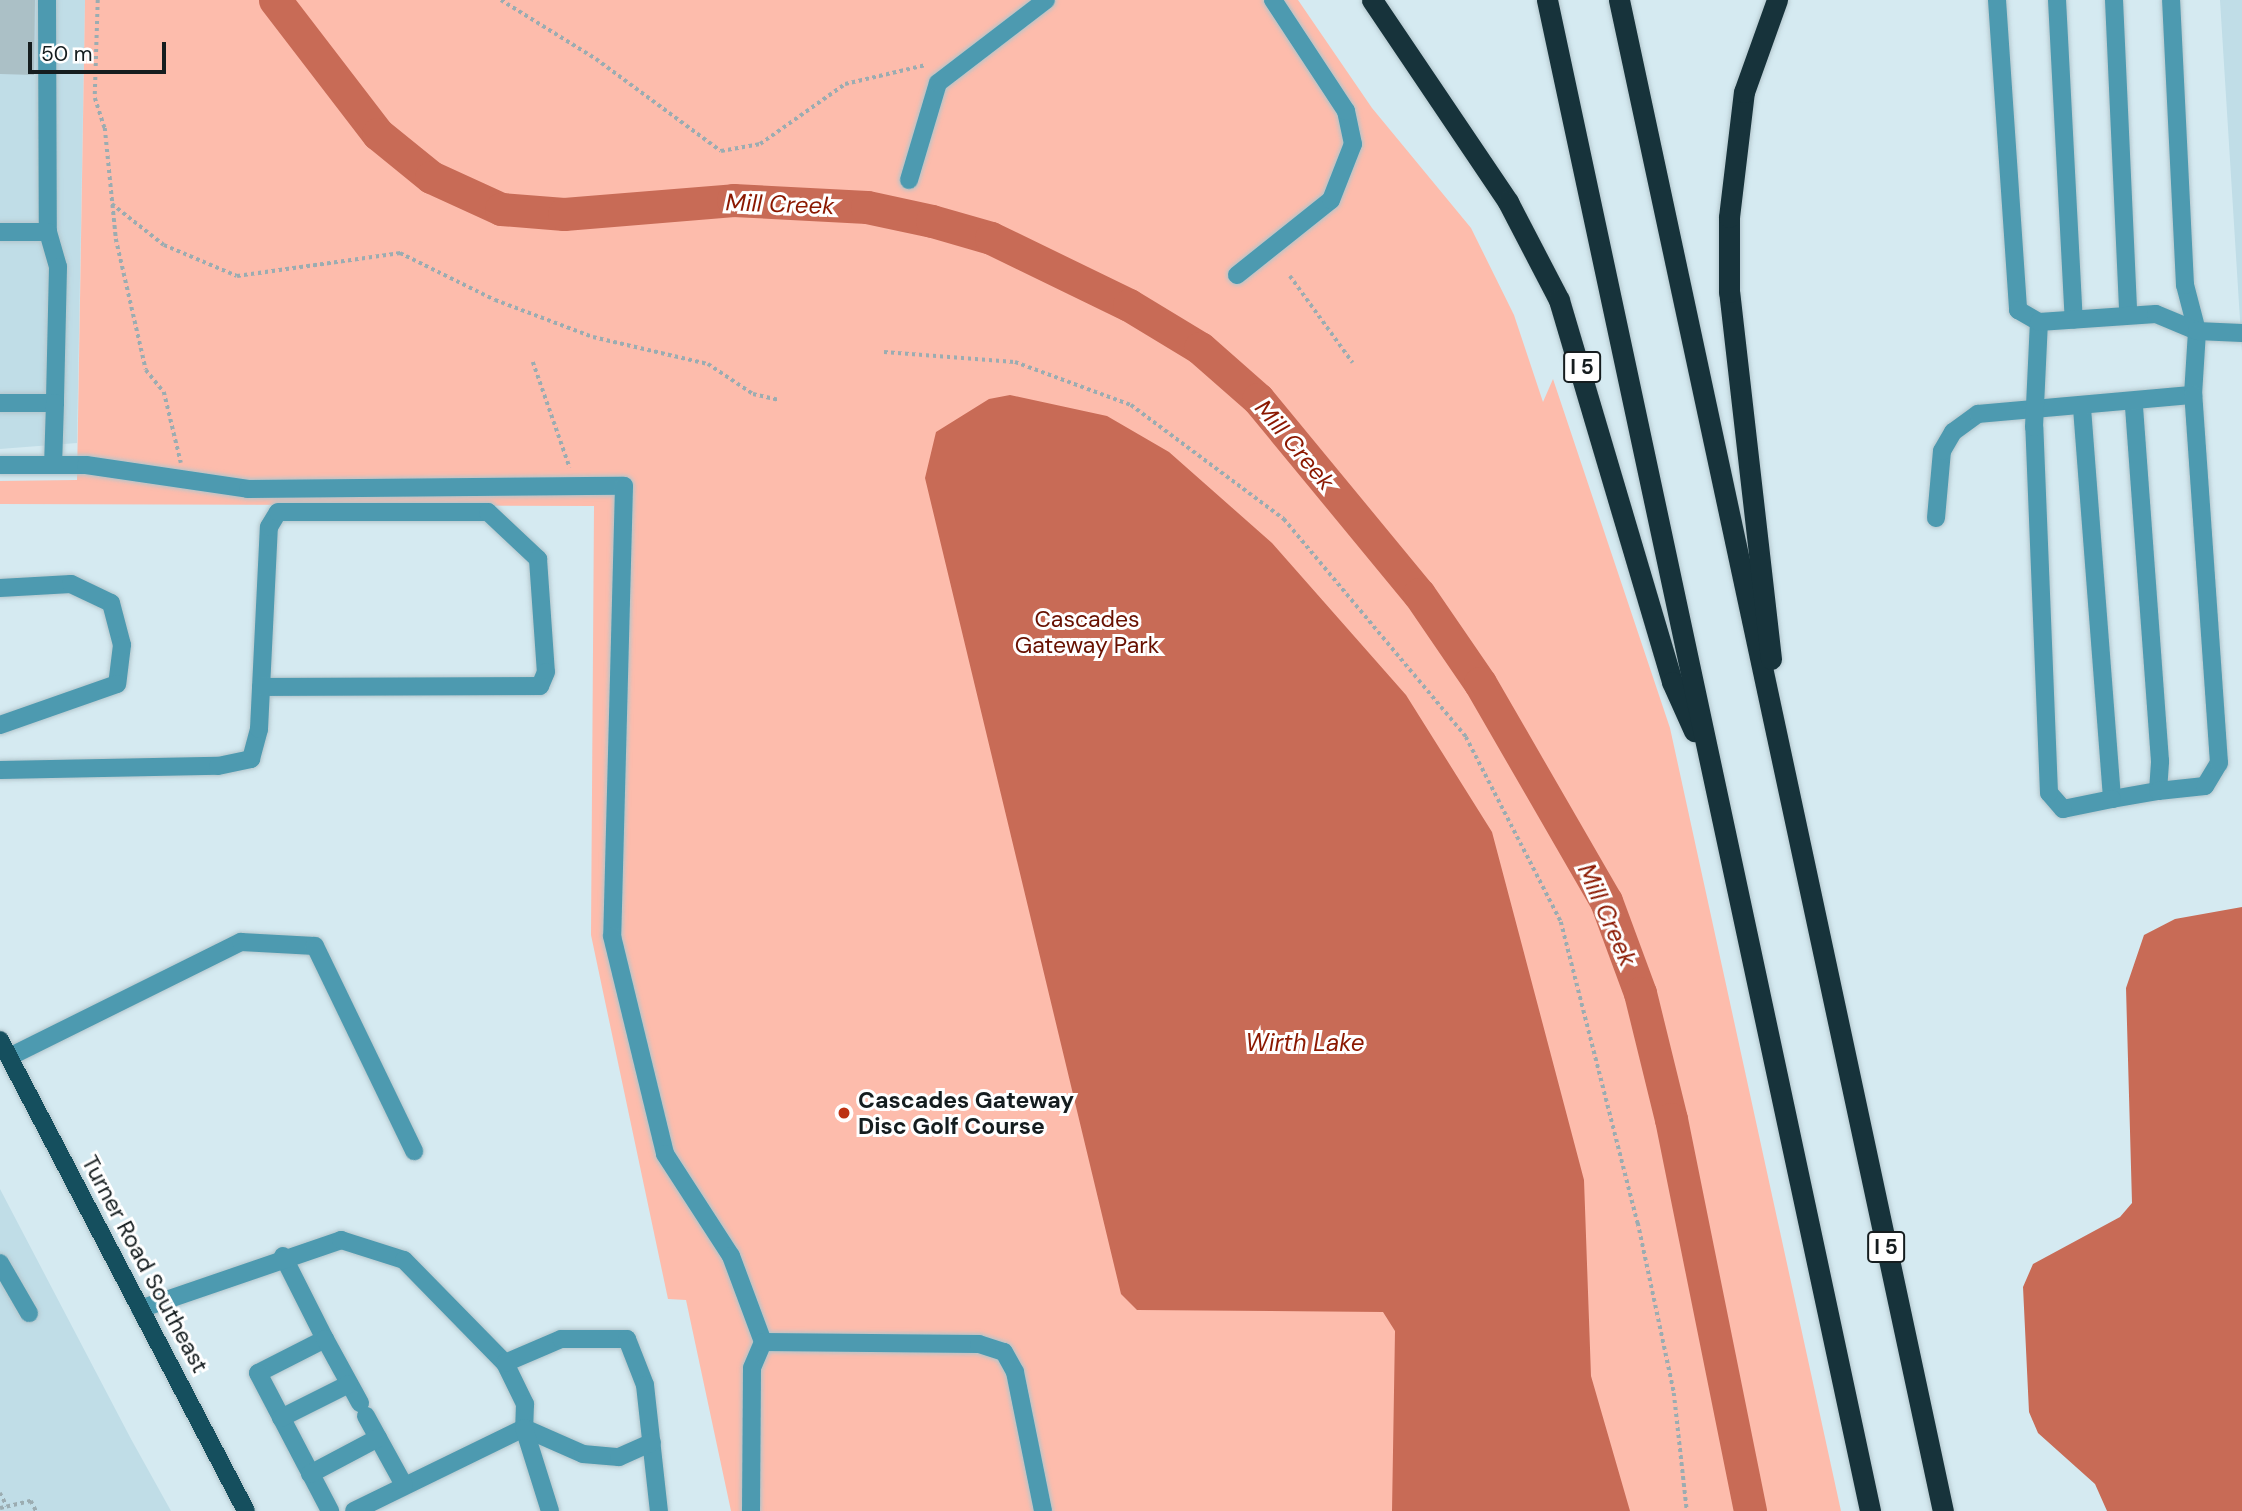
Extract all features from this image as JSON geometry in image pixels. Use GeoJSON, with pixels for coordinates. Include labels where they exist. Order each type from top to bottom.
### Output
{"type":"FeatureCollection","features":[{"type":"Feature","properties":{"kind":"highway","name":"I 5"},"geometry":{"type":"LineString","coordinates":[[1372,0],[1508,202],[1559,300],[1672,682],[1712,770]]}},
{"type":"Feature","properties":{"kind":"highway","name":"I 5"},"geometry":{"type":"LineString","coordinates":[[1547,0],[1870,1511]]}},
{"type":"Feature","properties":{"kind":"highway","name":"I 5"},"geometry":{"type":"LineString","coordinates":[[1619,0],[1943,1511]]}},
{"type":"Feature","properties":{"kind":"highway"},"geometry":{"type":"LineString","coordinates":[[1776,735],[1766,579],[1729,292],[1729,217],[1744,92],[1777,0]]}},
{"type":"Feature","properties":{"kind":"main road","name":"Turner Road Southeast"},"geometry":{"type":"LineString","coordinates":[[3,1049],[246,1511]]}},
{"type":"Feature","properties":{"kind":"street"},"geometry":{"type":"LineString","coordinates":[[47,0],[48,232],[58,267],[53,465]]}},
{"type":"Feature","properties":{"kind":"street"},"geometry":{"type":"LineString","coordinates":[[909,180],[938,83],[1046,0]]}},
{"type":"Feature","properties":{"kind":"street"},"geometry":{"type":"LineString","coordinates":[[1237,275],[1331,200],[1353,144],[1339,99],[1273,0]]}},
{"type":"Feature","properties":{"kind":"street"},"geometry":{"type":"LineString","coordinates":[[1997,0],[2018,310],[2039,322],[2128,313],[2170,317],[2197,331],[2242,333]]}},
{"type":"Feature","properties":{"kind":"street"},"geometry":{"type":"LineString","coordinates":[[2057,0],[2074,320]]}},
{"type":"Feature","properties":{"kind":"street"},"geometry":{"type":"LineString","coordinates":[[2114,0],[2128,313]]}},
{"type":"Feature","properties":{"kind":"street"},"geometry":{"type":"LineString","coordinates":[[2039,322],[2038,407],[2034,427],[2049,793],[2063,809],[2158,791],[2205,786],[2219,763],[2193,395],[2197,331],[2185,285],[2171,0]]}},
{"type":"Feature","properties":{"kind":"street"},"geometry":{"type":"LineString","coordinates":[[0,232],[48,232]]}},
{"type":"Feature","properties":{"kind":"street"},"geometry":{"type":"LineString","coordinates":[[1936,518],[1938,463],[1953,432],[1978,414],[2038,407],[2082,408],[2193,395]]}},
{"type":"Feature","properties":{"kind":"street"},"geometry":{"type":"LineString","coordinates":[[0,403],[55,403]]}},
{"type":"Feature","properties":{"kind":"street"},"geometry":{"type":"LineString","coordinates":[[2134,403],[2158,791]]}},
{"type":"Feature","properties":{"kind":"street"},"geometry":{"type":"LineString","coordinates":[[2082,408],[2112,799]]}},
{"type":"Feature","properties":{"kind":"street"},"geometry":{"type":"LineString","coordinates":[[0,466],[53,465],[134,471],[180,482],[248,489],[624,486],[612,936],[665,1154],[731,1256],[763,1342],[752,1368],[751,1511]]}},
{"type":"Feature","properties":{"kind":"street"},"geometry":{"type":"LineString","coordinates":[[0,769],[218,766],[251,759],[261,687],[271,517],[298,509],[497,517],[538,559],[542,573],[547,672],[540,686],[261,687]]}},
{"type":"Feature","properties":{"kind":"street"},"geometry":{"type":"LineString","coordinates":[[0,588],[71,584],[111,603],[122,645],[117,684],[0,725]]}},
{"type":"Feature","properties":{"kind":"street"},"geometry":{"type":"LineString","coordinates":[[3,1049],[241,942],[315,946],[414,1151]]}},
{"type":"Feature","properties":{"kind":"street"},"geometry":{"type":"LineString","coordinates":[[140,1309],[284,1256],[341,1240],[404,1260],[505,1363],[522,1395],[524,1428],[550,1511]]}},
{"type":"Feature","properties":{"kind":"street"},"geometry":{"type":"LineString","coordinates":[[284,1256],[325,1339],[404,1485]]}},
{"type":"Feature","properties":{"kind":"street"},"geometry":{"type":"LineString","coordinates":[[0,1263],[29,1313]]}},
{"type":"Feature","properties":{"kind":"street"},"geometry":{"type":"LineString","coordinates":[[325,1339],[258,1373],[331,1511]]}},
{"type":"Feature","properties":{"kind":"street"},"geometry":{"type":"LineString","coordinates":[[505,1363],[561,1339],[627,1339],[645,1385],[659,1511]]}},
{"type":"Feature","properties":{"kind":"street"},"geometry":{"type":"LineString","coordinates":[[763,1342],[979,1344],[1003,1352],[1015,1372],[1044,1511]]}},
{"type":"Feature","properties":{"kind":"street"},"geometry":{"type":"LineString","coordinates":[[281,1418],[349,1384]]}},
{"type":"Feature","properties":{"kind":"street"},"geometry":{"type":"LineString","coordinates":[[354,1511],[524,1428],[583,1454],[619,1457],[652,1442]]}},
{"type":"Feature","properties":{"kind":"street"},"geometry":{"type":"LineString","coordinates":[[310,1474],[378,1438]]}},
{"type":"Feature","properties":{"kind":"path"},"geometry":{"type":"LineString","coordinates":[[98,0],[95,98],[105,128],[112,204],[146,370],[164,392],[181,455],[180,482]]}},
{"type":"Feature","properties":{"kind":"path"},"geometry":{"type":"LineString","coordinates":[[501,0],[721,151],[760,144],[845,84],[926,65]]}},
{"type":"Feature","properties":{"kind":"path"},"geometry":{"type":"LineString","coordinates":[[112,204],[164,245],[237,276],[400,253],[495,300],[593,337],[708,364],[753,394],[779,400]]}},
{"type":"Feature","properties":{"kind":"path"},"geometry":{"type":"LineString","coordinates":[[1290,276],[1353,363]]}},
{"type":"Feature","properties":{"kind":"path"},"geometry":{"type":"LineString","coordinates":[[884,352],[1015,362],[1131,405],[1284,519],[1466,737],[1561,922],[1638,1223],[1674,1393],[1687,1511]]}},
{"type":"Feature","properties":{"kind":"path"},"geometry":{"type":"LineString","coordinates":[[533,362],[576,487]]}},
{"type":"Feature","properties":{"kind":"path"},"geometry":{"type":"LineString","coordinates":[[0,1493],[7,1506]]}},
{"type":"Feature","properties":{"kind":"path"},"geometry":{"type":"LineString","coordinates":[[0,1508],[31,1502],[36,1511]]}},
{"type":"Feature","properties":{"kind":"shaded area"},"geometry":{"type":"Polygon","coordinates":[[[0,0],[85,0],[77,443],[0,449],[0,0]]]}},
{"type":"Feature","properties":{"kind":"shaded area"},"geometry":{"type":"Polygon","coordinates":[[[2220,0],[2242,0],[2242,352],[2220,0]]]}},
{"type":"Feature","properties":{"kind":"shaded area"},"geometry":{"type":"Polygon","coordinates":[[[0,1189],[131,1439],[171,1511],[0,1511],[0,1189]]]}},
{"type":"Feature","properties":{"kind":"green space","name":"Cascades Gateway Park"},"geometry":{"type":"Polygon","coordinates":[[[85,0],[1298,0],[1372,108],[1471,228],[1514,315],[1543,402],[1553,379],[1670,728],[1841,1511],[731,1511],[686,1300],[668,1299],[591,935],[594,506],[0,504],[0,481],[77,480],[85,0]]]}},
{"type":"Feature","properties":{"kind":"water","name":"Wirth Lake"},"geometry":{"type":"Polygon","coordinates":[[[1010,395],[1107,416],[1169,452],[1272,543],[1406,695],[1492,832],[1584,1180],[1591,1376],[1630,1511],[1392,1511],[1395,1331],[1383,1312],[1137,1310],[1121,1294],[925,478],[936,432],[989,399],[1010,395]]]}},
{"type":"Feature","properties":{"kind":"water"},"geometry":{"type":"Polygon","coordinates":[[[2242,907],[2242,1511],[2107,1511],[2095,1484],[2038,1433],[2029,1412],[2023,1287],[2033,1264],[2120,1217],[2132,1203],[2126,988],[2144,935],[2175,919],[2242,907]]]}},
{"type":"Feature","properties":{"kind":"building"},"geometry":{"type":"Polygon","coordinates":[[[0,0],[35,0],[34,75],[0,74],[0,0]]]}},
{"type":"Feature","properties":{"kind":"waterway","name":"Mill Creek"},"geometry":{"type":"LineString","coordinates":[[275,0],[378,134],[431,177],[501,209],[564,214],[733,200],[867,207],[932,221],[991,238],[1129,305],[1200,348],[1258,399],[1419,594],[1480,683],[1606,901],[1640,993],[1671,1119],[1750,1511]]}},
{"type":"Feature","properties":{"kind":"place","name":"Cascades Gateway Disc Golf Course"},"geometry":{"type":"Point","coordinates":[844,1113]}}]}
